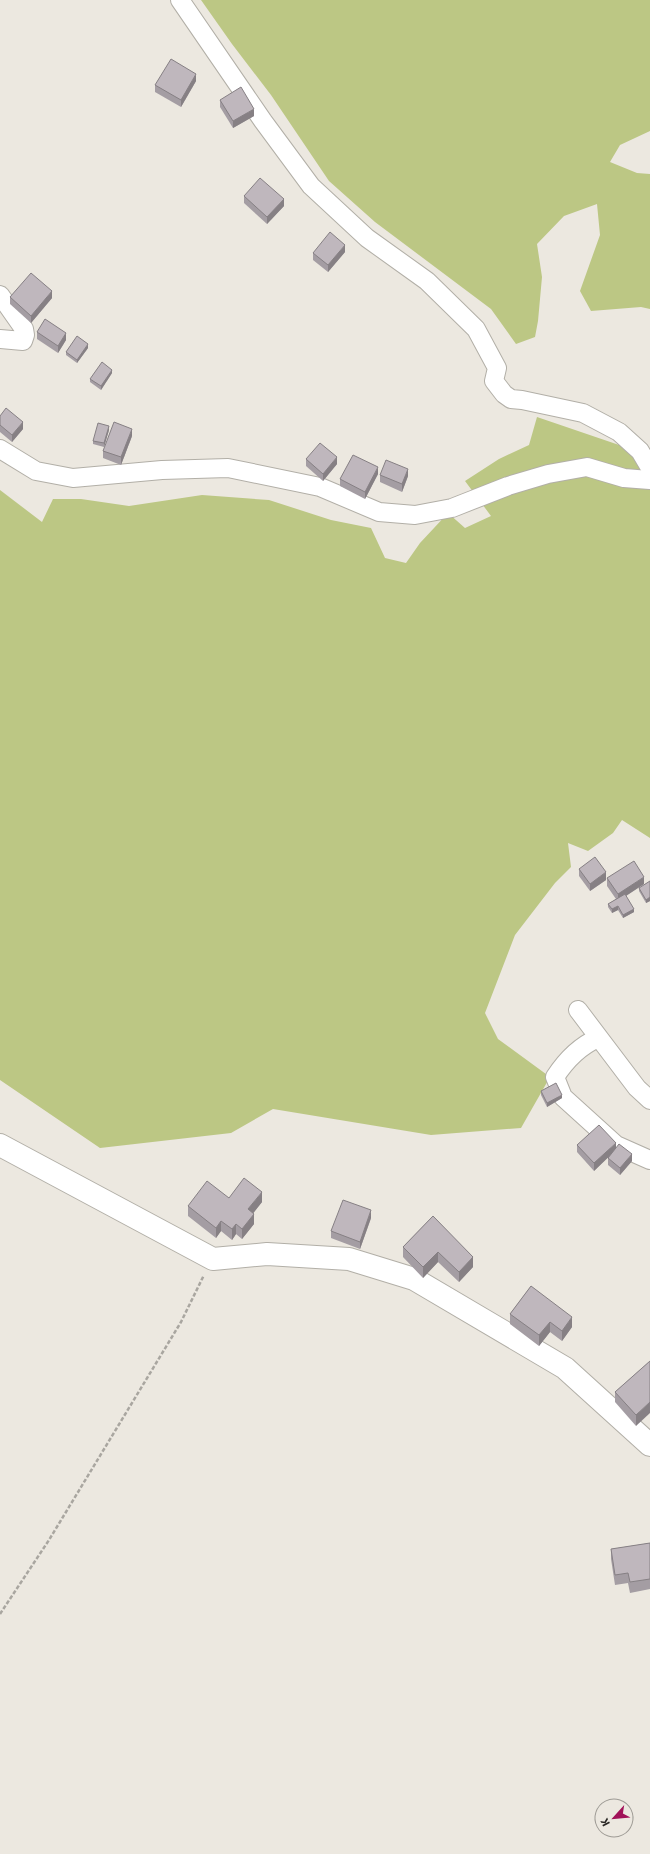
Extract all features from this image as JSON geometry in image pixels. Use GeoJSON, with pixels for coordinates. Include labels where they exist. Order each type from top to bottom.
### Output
{"type":"FeatureCollection","features":[{"type":"Feature","properties":{"kind":"street"},"geometry":{"type":"LineString","coordinates":[[180,0],[263,121],[311,186],[367,238],[427,281],[476,329],[497,368],[494,381],[504,394],[511,399],[583,413],[619,432],[640,451],[650,468]]}},
{"type":"Feature","properties":{"kind":"street"},"geometry":{"type":"LineString","coordinates":[[0,295],[24,328],[25,335],[23,341],[0,339]]}},
{"type":"Feature","properties":{"kind":"street"},"geometry":{"type":"LineString","coordinates":[[0,449],[36,471],[74,478],[162,470],[228,468],[320,487],[379,512],[415,515],[452,508],[508,486],[548,474],[587,467],[624,478],[650,480]]}},
{"type":"Feature","properties":{"kind":"street"},"geometry":{"type":"LineString","coordinates":[[578,1010],[637,1088],[650,1100]]}},
{"type":"Feature","properties":{"kind":"street"},"geometry":{"type":"LineString","coordinates":[[598,1038],[586,1043],[563,1065],[555,1077],[563,1097],[616,1145],[650,1160]]}},
{"type":"Feature","properties":{"kind":"street"},"geometry":{"type":"LineString","coordinates":[[0,1145],[213,1258],[267,1254],[349,1259],[414,1279],[565,1368],[650,1445]]}},
{"type":"Feature","properties":{"kind":"path"},"geometry":{"type":"LineString","coordinates":[[0,1614],[49,1540],[177,1328],[213,1258]]}},
{"type":"Feature","properties":{"kind":"green space"},"geometry":{"type":"Polygon","coordinates":[[[201,0],[650,0],[650,131],[620,145],[610,162],[637,173],[650,174],[650,309],[641,307],[591,311],[580,291],[600,235],[597,204],[564,216],[537,244],[542,277],[535,337],[516,344],[491,309],[375,222],[329,181],[271,95],[201,0]]]}},
{"type":"Feature","properties":{"kind":"green space"},"geometry":{"type":"Polygon","coordinates":[[[537,417],[622,446],[644,464],[650,487],[650,838],[622,820],[613,833],[588,851],[568,843],[571,867],[555,883],[515,935],[485,1013],[498,1039],[550,1077],[521,1128],[431,1135],[273,1109],[231,1133],[100,1148],[0,1080],[0,490],[42,522],[53,499],[81,499],[129,506],[202,495],[269,500],[331,520],[371,528],[385,558],[406,563],[420,543],[448,513],[465,528],[491,516],[465,481],[499,459],[529,445],[537,417]]]}},
{"type":"Feature","properties":{"kind":"building"},"geometry":{"type":"Polygon","coordinates":[[[171,59],[196,74],[181,100],[155,85],[171,59]]]}},
{"type":"Feature","properties":{"kind":"building"},"geometry":{"type":"Polygon","coordinates":[[[241,87],[254,109],[233,121],[220,100],[241,87]]]}},
{"type":"Feature","properties":{"kind":"building"},"geometry":{"type":"Polygon","coordinates":[[[260,178],[284,199],[267,217],[244,196],[260,178]]]}},
{"type":"Feature","properties":{"kind":"building"},"geometry":{"type":"Polygon","coordinates":[[[330,232],[345,245],[328,265],[313,253],[330,232]]]}},
{"type":"Feature","properties":{"kind":"building"},"geometry":{"type":"Polygon","coordinates":[[[31,273],[52,291],[31,316],[10,297],[31,273]]]}},
{"type":"Feature","properties":{"kind":"building"},"geometry":{"type":"Polygon","coordinates":[[[45,319],[66,333],[58,346],[37,332],[45,319]]]}},
{"type":"Feature","properties":{"kind":"building"},"geometry":{"type":"Polygon","coordinates":[[[77,336],[88,344],[77,360],[66,352],[77,336]]]}},
{"type":"Feature","properties":{"kind":"building"},"geometry":{"type":"Polygon","coordinates":[[[102,362],[112,370],[101,386],[90,379],[102,362]]]}},
{"type":"Feature","properties":{"kind":"building"},"geometry":{"type":"Polygon","coordinates":[[[6,408],[23,422],[12,435],[0,425],[0,416],[6,408]]]}},
{"type":"Feature","properties":{"kind":"building"},"geometry":{"type":"Polygon","coordinates":[[[114,422],[132,429],[121,457],[103,451],[114,422]]]}},
{"type":"Feature","properties":{"kind":"building"},"geometry":{"type":"Polygon","coordinates":[[[98,423],[109,426],[104,443],[93,441],[98,423]]]}},
{"type":"Feature","properties":{"kind":"building"},"geometry":{"type":"Polygon","coordinates":[[[320,443],[337,457],[323,474],[306,459],[320,443]]]}},
{"type":"Feature","properties":{"kind":"building"},"geometry":{"type":"Polygon","coordinates":[[[353,455],[378,467],[365,492],[340,479],[353,455]]]}},
{"type":"Feature","properties":{"kind":"building"},"geometry":{"type":"Polygon","coordinates":[[[386,460],[408,469],[402,484],[380,475],[386,460]]]}},
{"type":"Feature","properties":{"kind":"building"},"geometry":{"type":"Polygon","coordinates":[[[595,857],[606,872],[590,884],[579,869],[595,857]]]}},
{"type":"Feature","properties":{"kind":"building"},"geometry":{"type":"Polygon","coordinates":[[[634,861],[644,877],[618,894],[607,878],[634,861]]]}},
{"type":"Feature","properties":{"kind":"building"},"geometry":{"type":"Polygon","coordinates":[[[650,881],[650,897],[646,900],[639,888],[650,881]]]}},
{"type":"Feature","properties":{"kind":"building"},"geometry":{"type":"Polygon","coordinates":[[[625,894],[634,909],[623,915],[618,906],[612,909],[608,904],[625,894]]]}},
{"type":"Feature","properties":{"kind":"building"},"geometry":{"type":"Polygon","coordinates":[[[556,1083],[562,1095],[547,1103],[541,1091],[556,1083]]]}},
{"type":"Feature","properties":{"kind":"building"},"geometry":{"type":"Polygon","coordinates":[[[599,1125],[616,1143],[594,1163],[577,1145],[599,1125]]]}},
{"type":"Feature","properties":{"kind":"building"},"geometry":{"type":"Polygon","coordinates":[[[619,1144],[632,1154],[620,1168],[608,1158],[619,1144]]]}},
{"type":"Feature","properties":{"kind":"building"},"geometry":{"type":"Polygon","coordinates":[[[244,1178],[262,1192],[248,1209],[254,1214],[242,1229],[236,1224],[232,1229],[221,1221],[216,1228],[188,1206],[207,1181],[229,1198],[244,1178]]]}},
{"type":"Feature","properties":{"kind":"building"},"geometry":{"type":"Polygon","coordinates":[[[343,1200],[371,1210],[360,1242],[331,1231],[343,1200]]]}},
{"type":"Feature","properties":{"kind":"building"},"geometry":{"type":"Polygon","coordinates":[[[433,1216],[473,1257],[459,1272],[438,1252],[423,1267],[403,1247],[433,1216]]]}},
{"type":"Feature","properties":{"kind":"building"},"geometry":{"type":"Polygon","coordinates":[[[531,1286],[572,1317],[562,1331],[550,1322],[539,1335],[510,1314],[531,1286]]]}},
{"type":"Feature","properties":{"kind":"building"},"geometry":{"type":"Polygon","coordinates":[[[650,1361],[650,1402],[636,1415],[615,1392],[650,1361]]]}},
{"type":"Feature","properties":{"kind":"building"},"geometry":{"type":"Polygon","coordinates":[[[650,1543],[650,1579],[630,1582],[628,1573],[615,1575],[611,1549],[650,1543]]]}}]}
